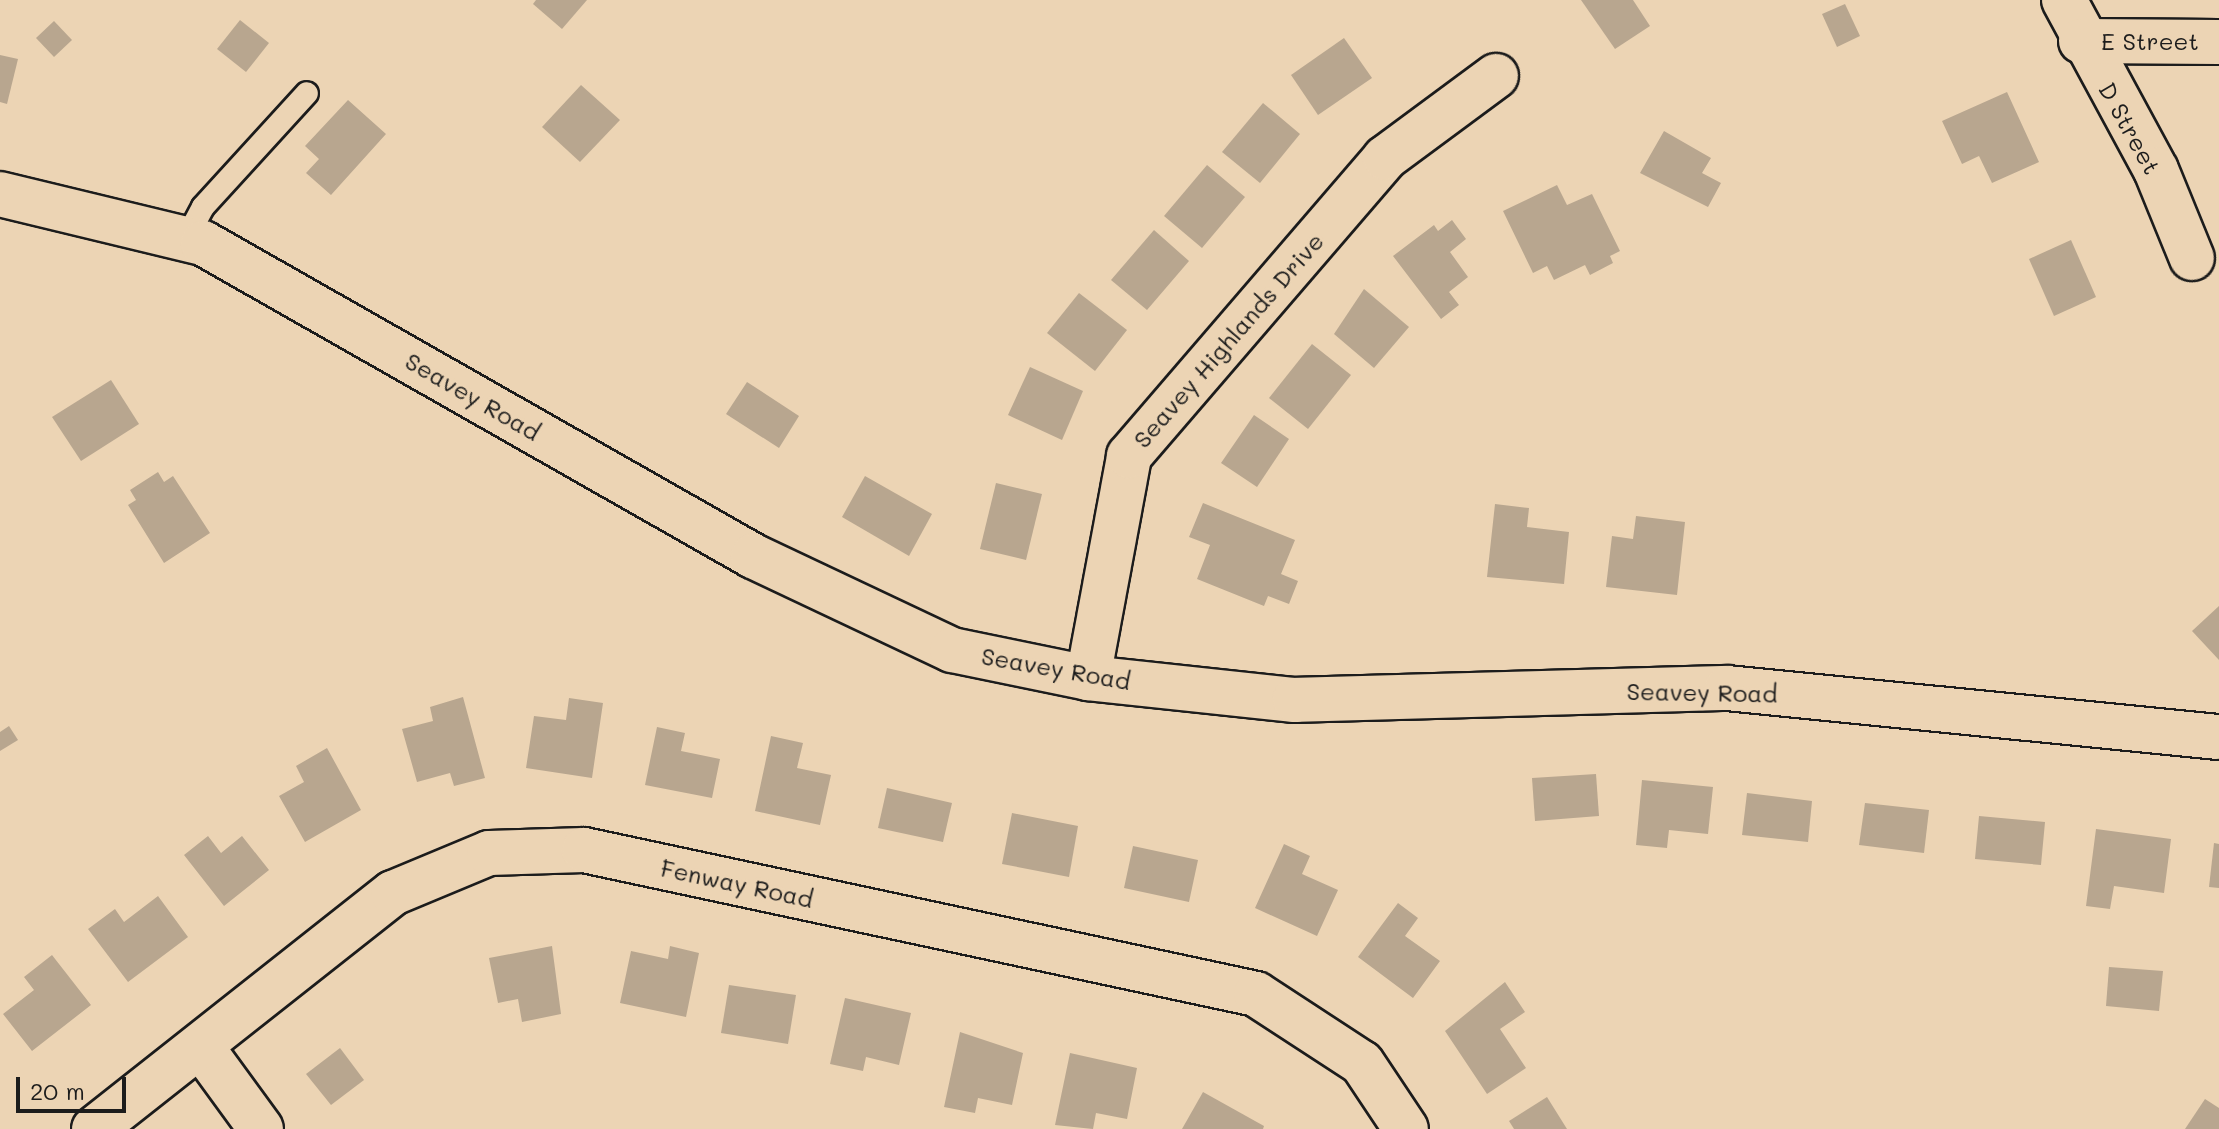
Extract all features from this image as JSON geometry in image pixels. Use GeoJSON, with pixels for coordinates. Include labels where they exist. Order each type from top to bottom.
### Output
{"type":"FeatureCollection","features":[{"type":"Feature","properties":{"kind":"street","name":"D Street"},"geometry":{"type":"LineString","coordinates":[[2064,0],[2081,41],[2156,170],[2192,258]]}},
{"type":"Feature","properties":{"kind":"street","name":"E Street"},"geometry":{"type":"LineString","coordinates":[[2081,41],[2219,42]]}},
{"type":"Feature","properties":{"kind":"street","name":"Seavey Highlands Drive"},"geometry":{"type":"LineString","coordinates":[[1088,678],[1129,456],[1385,158],[1496,76]]}},
{"type":"Feature","properties":{"kind":"street","name":"Seavey Road"},"geometry":{"type":"LineString","coordinates":[[0,194],[203,243],[753,556],[952,650],[1088,678],[1295,700],[1727,688],[2219,737]]}},
{"type":"Feature","properties":{"kind":"street","name":"Fenway Road"},"geometry":{"type":"LineString","coordinates":[[94,1129],[202,1048],[393,893],[489,853],[584,850],[1256,994],[1362,1063],[1406,1129]]}},
{"type":"Feature","properties":{"kind":"street"},"geometry":{"type":"LineString","coordinates":[[202,1048],[261,1129]]}},
{"type":"Feature","properties":{"kind":"lane"},"geometry":{"type":"LineString","coordinates":[[186,239],[203,207],[307,93]]}},
{"type":"Feature","properties":{"kind":"building"},"geometry":{"type":"Polygon","coordinates":[[[536,0],[587,0],[562,29],[533,4],[536,0]]]}},
{"type":"Feature","properties":{"kind":"building"},"geometry":{"type":"Polygon","coordinates":[[[1581,0],[1633,0],[1650,26],[1615,49],[1581,0]]]}},
{"type":"Feature","properties":{"kind":"building"},"geometry":{"type":"Polygon","coordinates":[[[1845,4],[1860,36],[1837,47],[1822,14],[1845,4]]]}},
{"type":"Feature","properties":{"kind":"building"},"geometry":{"type":"Polygon","coordinates":[[[240,20],[269,43],[246,72],[217,49],[240,20]]]}},
{"type":"Feature","properties":{"kind":"building"},"geometry":{"type":"Polygon","coordinates":[[[54,21],[72,40],[54,57],[36,38],[54,21]]]}},
{"type":"Feature","properties":{"kind":"building"},"geometry":{"type":"Polygon","coordinates":[[[1344,38],[1372,78],[1318,115],[1291,75],[1344,38]]]}},
{"type":"Feature","properties":{"kind":"building"},"geometry":{"type":"Polygon","coordinates":[[[0,55],[18,59],[7,104],[0,102],[0,55]]]}},
{"type":"Feature","properties":{"kind":"building"},"geometry":{"type":"Polygon","coordinates":[[[581,85],[620,120],[580,162],[542,127],[581,85]]]}},
{"type":"Feature","properties":{"kind":"building"},"geometry":{"type":"Polygon","coordinates":[[[2007,92],[2039,162],[1992,183],[1979,156],[1962,164],[1942,121],[2007,92]]]}},
{"type":"Feature","properties":{"kind":"building"},"geometry":{"type":"Polygon","coordinates":[[[348,100],[386,134],[331,195],[306,173],[319,159],[305,146],[348,100]]]}},
{"type":"Feature","properties":{"kind":"building"},"geometry":{"type":"Polygon","coordinates":[[[1263,103],[1300,134],[1260,183],[1222,152],[1263,103]]]}},
{"type":"Feature","properties":{"kind":"building"},"geometry":{"type":"Polygon","coordinates":[[[1664,131],[1711,158],[1702,173],[1721,183],[1708,207],[1640,173],[1664,131]]]}},
{"type":"Feature","properties":{"kind":"building"},"geometry":{"type":"Polygon","coordinates":[[[1207,165],[1245,197],[1202,248],[1164,216],[1207,165]]]}},
{"type":"Feature","properties":{"kind":"building"},"geometry":{"type":"Polygon","coordinates":[[[1557,185],[1567,205],[1592,194],[1620,251],[1610,256],[1613,263],[1590,275],[1585,265],[1554,280],[1547,266],[1533,273],[1503,211],[1557,185]]]}},
{"type":"Feature","properties":{"kind":"building"},"geometry":{"type":"Polygon","coordinates":[[[1452,220],[1466,239],[1450,252],[1468,277],[1449,292],[1459,305],[1441,319],[1393,256],[1434,225],[1438,231],[1452,220]]]}},
{"type":"Feature","properties":{"kind":"building"},"geometry":{"type":"Polygon","coordinates":[[[1154,230],[1189,261],[1147,310],[1111,280],[1154,230]]]}},
{"type":"Feature","properties":{"kind":"building"},"geometry":{"type":"Polygon","coordinates":[[[2071,240],[2096,297],[2054,316],[2029,259],[2071,240]]]}},
{"type":"Feature","properties":{"kind":"building"},"geometry":{"type":"Polygon","coordinates":[[[1364,289],[1409,327],[1374,368],[1334,334],[1364,289]]]}},
{"type":"Feature","properties":{"kind":"building"},"geometry":{"type":"Polygon","coordinates":[[[1079,293],[1127,330],[1095,371],[1047,333],[1079,293]]]}},
{"type":"Feature","properties":{"kind":"building"},"geometry":{"type":"Polygon","coordinates":[[[1312,344],[1351,375],[1308,429],[1269,398],[1312,344]]]}},
{"type":"Feature","properties":{"kind":"building"},"geometry":{"type":"Polygon","coordinates":[[[1030,367],[1083,391],[1062,440],[1008,415],[1030,367]]]}},
{"type":"Feature","properties":{"kind":"building"},"geometry":{"type":"Polygon","coordinates":[[[111,380],[139,424],[81,461],[52,417],[111,380]]]}},
{"type":"Feature","properties":{"kind":"building"},"geometry":{"type":"Polygon","coordinates":[[[747,382],[799,416],[779,448],[726,414],[747,382]]]}},
{"type":"Feature","properties":{"kind":"building"},"geometry":{"type":"Polygon","coordinates":[[[1254,415],[1289,439],[1257,487],[1221,463],[1254,415]]]}},
{"type":"Feature","properties":{"kind":"building"},"geometry":{"type":"Polygon","coordinates":[[[158,472],[164,482],[173,476],[210,533],[164,563],[128,505],[136,500],[130,490],[158,472]]]}},
{"type":"Feature","properties":{"kind":"building"},"geometry":{"type":"Polygon","coordinates":[[[865,476],[932,514],[909,556],[842,517],[865,476]]]}},
{"type":"Feature","properties":{"kind":"building"},"geometry":{"type":"Polygon","coordinates":[[[996,483],[1042,494],[1026,560],[980,549],[996,483]]]}},
{"type":"Feature","properties":{"kind":"building"},"geometry":{"type":"Polygon","coordinates":[[[1203,503],[1295,540],[1281,574],[1298,581],[1289,604],[1268,596],[1264,606],[1197,579],[1210,545],[1189,537],[1203,503]]]}},
{"type":"Feature","properties":{"kind":"building"},"geometry":{"type":"Polygon","coordinates":[[[1495,504],[1529,508],[1527,527],[1569,532],[1564,584],[1487,577],[1495,504]]]}},
{"type":"Feature","properties":{"kind":"building"},"geometry":{"type":"Polygon","coordinates":[[[1636,516],[1685,522],[1677,595],[1606,587],[1612,536],[1633,539],[1636,516]]]}},
{"type":"Feature","properties":{"kind":"building"},"geometry":{"type":"Polygon","coordinates":[[[2219,606],[2219,660],[2192,631],[2219,606]]]}},
{"type":"Feature","properties":{"kind":"building"},"geometry":{"type":"Polygon","coordinates":[[[463,697],[485,778],[454,786],[450,773],[417,782],[402,729],[433,721],[430,707],[463,697]]]}},
{"type":"Feature","properties":{"kind":"building"},"geometry":{"type":"Polygon","coordinates":[[[569,698],[603,703],[592,778],[526,768],[534,716],[566,720],[569,698]]]}},
{"type":"Feature","properties":{"kind":"building"},"geometry":{"type":"Polygon","coordinates":[[[9,726],[18,740],[0,751],[0,732],[9,726]]]}},
{"type":"Feature","properties":{"kind":"building"},"geometry":{"type":"Polygon","coordinates":[[[657,727],[685,733],[681,751],[720,759],[712,798],[645,785],[657,727]]]}},
{"type":"Feature","properties":{"kind":"building"},"geometry":{"type":"Polygon","coordinates":[[[771,736],[803,743],[797,768],[831,775],[820,825],[755,811],[771,736]]]}},
{"type":"Feature","properties":{"kind":"building"},"geometry":{"type":"Polygon","coordinates":[[[327,748],[361,810],[305,842],[279,796],[304,782],[296,766],[327,748]]]}},
{"type":"Feature","properties":{"kind":"building"},"geometry":{"type":"Polygon","coordinates":[[[1596,774],[1599,816],[1535,821],[1532,778],[1596,774]]]}},
{"type":"Feature","properties":{"kind":"building"},"geometry":{"type":"Polygon","coordinates":[[[1642,780],[1713,787],[1708,834],[1669,830],[1667,848],[1636,845],[1642,780]]]}},
{"type":"Feature","properties":{"kind":"building"},"geometry":{"type":"Polygon","coordinates":[[[887,788],[952,803],[943,842],[878,828],[887,788]]]}},
{"type":"Feature","properties":{"kind":"building"},"geometry":{"type":"Polygon","coordinates":[[[1747,793],[1812,801],[1808,842],[1742,835],[1747,793]]]}},
{"type":"Feature","properties":{"kind":"building"},"geometry":{"type":"Polygon","coordinates":[[[1865,803],[1929,810],[1924,853],[1859,845],[1865,803]]]}},
{"type":"Feature","properties":{"kind":"building"},"geometry":{"type":"Polygon","coordinates":[[[1012,813],[1078,826],[1069,877],[1002,864],[1012,813]]]}},
{"type":"Feature","properties":{"kind":"building"},"geometry":{"type":"Polygon","coordinates":[[[1979,816],[2045,822],[2041,865],[1975,859],[1979,816]]]}},
{"type":"Feature","properties":{"kind":"building"},"geometry":{"type":"Polygon","coordinates":[[[2096,829],[2171,839],[2164,893],[2114,886],[2110,909],[2086,906],[2096,829]]]}},
{"type":"Feature","properties":{"kind":"building"},"geometry":{"type":"Polygon","coordinates":[[[208,836],[221,853],[242,836],[269,870],[224,906],[184,855],[208,836]]]}},
{"type":"Feature","properties":{"kind":"building"},"geometry":{"type":"Polygon","coordinates":[[[2214,843],[2219,844],[2219,888],[2209,887],[2214,843]]]}},
{"type":"Feature","properties":{"kind":"building"},"geometry":{"type":"Polygon","coordinates":[[[1284,844],[1310,856],[1302,874],[1338,890],[1317,936],[1255,908],[1284,844]]]}},
{"type":"Feature","properties":{"kind":"building"},"geometry":{"type":"Polygon","coordinates":[[[1133,846],[1198,860],[1189,902],[1124,888],[1133,846]]]}},
{"type":"Feature","properties":{"kind":"building"},"geometry":{"type":"Polygon","coordinates":[[[158,896],[188,937],[128,982],[88,929],[115,909],[124,922],[158,896]]]}},
{"type":"Feature","properties":{"kind":"building"},"geometry":{"type":"Polygon","coordinates":[[[1398,903],[1418,918],[1405,936],[1440,961],[1413,998],[1358,957],[1398,903]]]}},
{"type":"Feature","properties":{"kind":"building"},"geometry":{"type":"Polygon","coordinates":[[[552,946],[561,1014],[522,1022],[518,999],[498,1003],[489,958],[552,946]]]}},
{"type":"Feature","properties":{"kind":"building"},"geometry":{"type":"Polygon","coordinates":[[[670,946],[699,953],[686,1017],[620,1003],[631,951],[668,959],[670,946]]]}},
{"type":"Feature","properties":{"kind":"building"},"geometry":{"type":"Polygon","coordinates":[[[52,955],[91,1005],[32,1051],[3,1014],[34,990],[24,977],[52,955]]]}},
{"type":"Feature","properties":{"kind":"building"},"geometry":{"type":"Polygon","coordinates":[[[2109,967],[2163,971],[2159,1011],[2106,1006],[2109,967]]]}},
{"type":"Feature","properties":{"kind":"building"},"geometry":{"type":"Polygon","coordinates":[[[1505,982],[1525,1012],[1500,1029],[1526,1068],[1487,1094],[1445,1031],[1505,982]]]}},
{"type":"Feature","properties":{"kind":"building"},"geometry":{"type":"Polygon","coordinates":[[[729,985],[796,995],[788,1044],[721,1033],[729,985]]]}},
{"type":"Feature","properties":{"kind":"building"},"geometry":{"type":"Polygon","coordinates":[[[845,998],[911,1013],[899,1065],[866,1057],[863,1071],[830,1064],[845,998]]]}},
{"type":"Feature","properties":{"kind":"building"},"geometry":{"type":"Polygon","coordinates":[[[960,1032],[1023,1053],[1012,1105],[978,1098],[975,1113],[944,1107],[960,1032]]]}},
{"type":"Feature","properties":{"kind":"building"},"geometry":{"type":"Polygon","coordinates":[[[340,1048],[364,1080],[331,1105],[306,1074],[340,1048]]]}},
{"type":"Feature","properties":{"kind":"building"},"geometry":{"type":"Polygon","coordinates":[[[1070,1053],[1137,1068],[1127,1119],[1096,1113],[1093,1129],[1055,1125],[1070,1053]]]}},
{"type":"Feature","properties":{"kind":"building"},"geometry":{"type":"Polygon","coordinates":[[[1203,1092],[1264,1126],[1263,1129],[1182,1129],[1203,1092]]]}},
{"type":"Feature","properties":{"kind":"building"},"geometry":{"type":"Polygon","coordinates":[[[1547,1097],[1567,1129],[1514,1129],[1509,1121],[1547,1097]]]}},
{"type":"Feature","properties":{"kind":"building"},"geometry":{"type":"Polygon","coordinates":[[[2205,1099],[2219,1108],[2219,1129],[2185,1129],[2205,1099]]]}}]}
